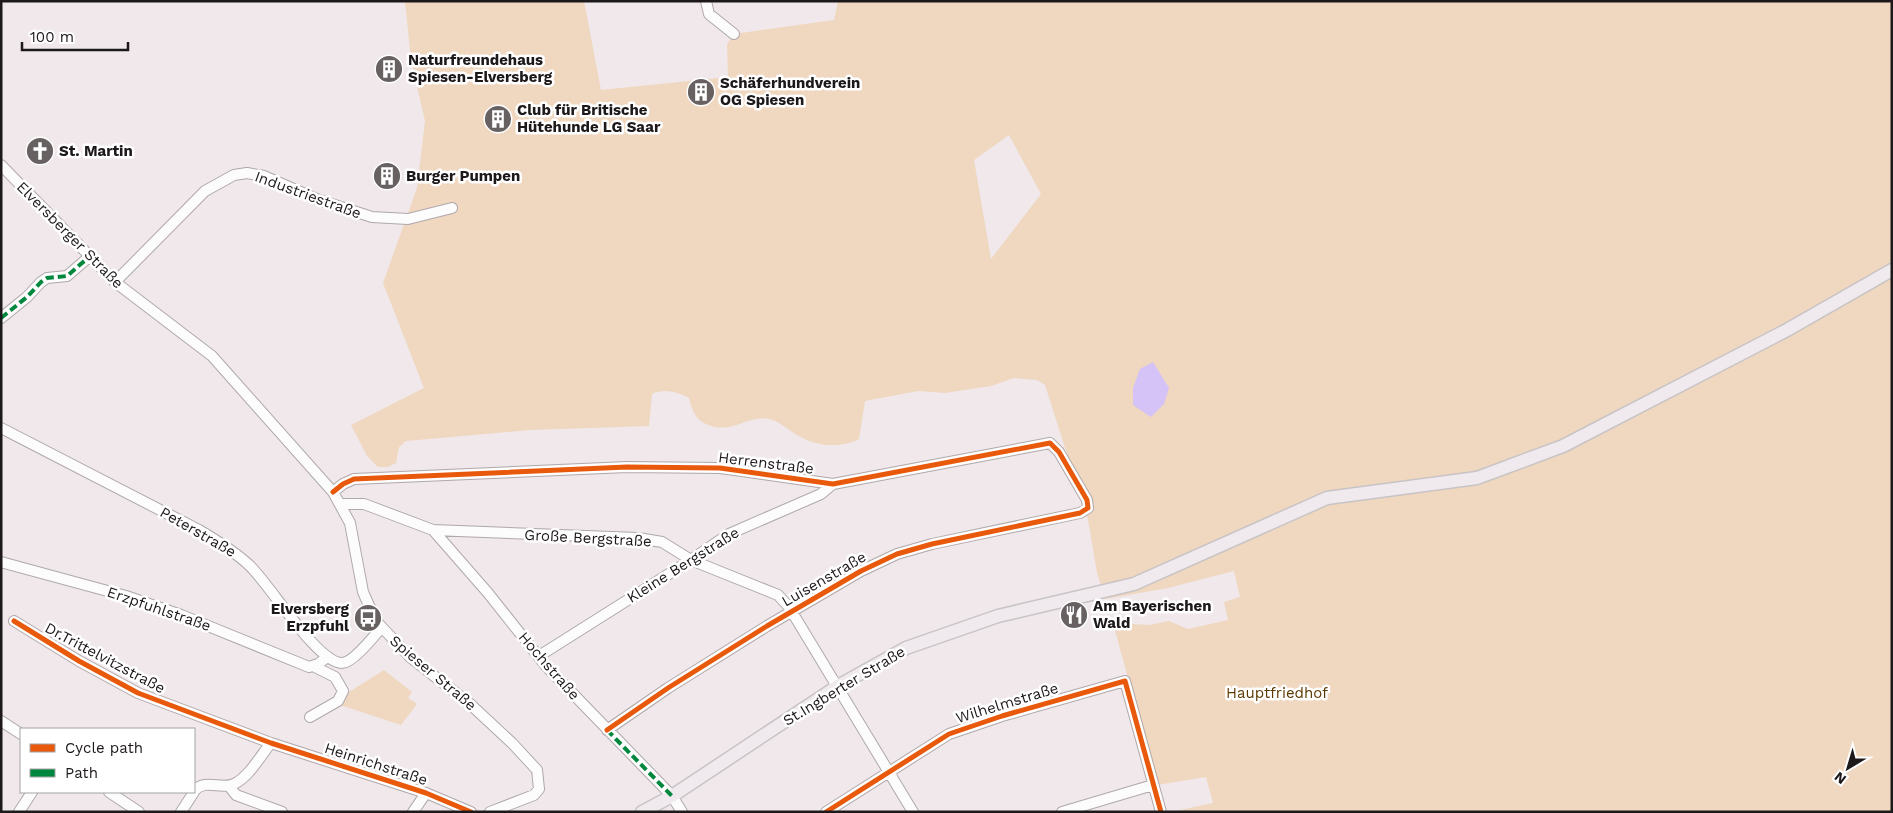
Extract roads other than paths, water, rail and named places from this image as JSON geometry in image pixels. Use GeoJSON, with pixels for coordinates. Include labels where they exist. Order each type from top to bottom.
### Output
{"type":"FeatureCollection","features":[{"type":"Feature","properties":{"kind":"main road","name":"St.Ingberter Straße"},"geometry":{"type":"LineString","coordinates":[[642,812],[672,796],[838,686],[885,658],[932,637],[1018,610],[1122,588],[1157,576],[1327,498],[1477,478],[1563,446],[1787,330],[1892,270]]}},
{"type":"Feature","properties":{"kind":"street"},"geometry":{"type":"LineString","coordinates":[[706,1],[709,14],[734,34]]}},
{"type":"Feature","properties":{"kind":"street","name":"Elversberger Straße"},"geometry":{"type":"LineString","coordinates":[[1,165],[115,282],[212,356]]}},
{"type":"Feature","properties":{"kind":"street","name":"Industriestraße"},"geometry":{"type":"LineString","coordinates":[[115,282],[206,191],[234,175],[247,173],[264,176],[319,200],[372,217],[408,219],[452,208]]}},
{"type":"Feature","properties":{"kind":"street"},"geometry":{"type":"LineString","coordinates":[[1,318],[27,297],[41,282],[47,278],[67,276],[89,257]]}},
{"type":"Feature","properties":{"kind":"street","name":"Spieser Straße"},"geometry":{"type":"LineString","coordinates":[[212,356],[333,492],[341,504],[350,523],[363,592],[370,612],[381,628],[410,657],[489,721],[537,770],[539,789],[534,795],[490,812]]}},
{"type":"Feature","properties":{"kind":"street","name":"Peterstraße"},"geometry":{"type":"LineString","coordinates":[[1,428],[199,530],[224,545],[254,570],[326,658]]}},
{"type":"Feature","properties":{"kind":"street","name":"Herrenstraße"},"geometry":{"type":"LineString","coordinates":[[333,492],[343,484],[354,480],[627,467],[720,468],[833,484],[1050,443],[1059,452],[1087,500],[1088,508],[1080,513]]}},
{"type":"Feature","properties":{"kind":"street","name":"Kleine Bergstraße"},"geometry":{"type":"LineString","coordinates":[[539,656],[729,534],[821,494],[833,484]]}},
{"type":"Feature","properties":{"kind":"street","name":"Große Bergstraße"},"geometry":{"type":"LineString","coordinates":[[341,504],[364,504],[433,530],[638,538],[662,542],[691,560],[778,595],[792,612],[914,812]]}},
{"type":"Feature","properties":{"kind":"street","name":"Luisenstraße"},"geometry":{"type":"LineString","coordinates":[[607,730],[668,688],[792,612],[861,571],[897,554],[932,544],[1080,513]]}},
{"type":"Feature","properties":{"kind":"street","name":"Hochstraße"},"geometry":{"type":"LineString","coordinates":[[433,530],[488,593],[546,666],[672,796],[682,812]]}},
{"type":"Feature","properties":{"kind":"street","name":"Erzpfuhlstraße"},"geometry":{"type":"LineString","coordinates":[[1,562],[126,596],[181,614],[309,667],[313,666],[335,677],[343,691],[338,701],[310,718]]}},
{"type":"Feature","properties":{"kind":"street","name":"Dr.Trittelvitzstraße"},"geometry":{"type":"LineString","coordinates":[[14,621],[80,662],[138,693],[271,743]]}},
{"type":"Feature","properties":{"kind":"street"},"geometry":{"type":"LineString","coordinates":[[313,666],[326,658],[333,662],[346,662],[381,628]]}},
{"type":"Feature","properties":{"kind":"street","name":"Wilhelmstraße"},"geometry":{"type":"LineString","coordinates":[[826,812],[949,734],[972,725],[1125,681],[1153,785]]}},
{"type":"Feature","properties":{"kind":"street"},"geometry":{"type":"LineString","coordinates":[[1,721],[20,733]]}},
{"type":"Feature","properties":{"kind":"street"},"geometry":{"type":"LineString","coordinates":[[228,786],[242,779],[271,743]]}},
{"type":"Feature","properties":{"kind":"street","name":"Heinrichstraße"},"geometry":{"type":"LineString","coordinates":[[271,743],[426,793],[471,812]]}},
{"type":"Feature","properties":{"kind":"street"},"geometry":{"type":"LineString","coordinates":[[195,789],[213,783],[228,786],[236,795],[282,812]]}},
{"type":"Feature","properties":{"kind":"street"},"geometry":{"type":"LineString","coordinates":[[1062,812],[1153,785],[1161,812]]}},
{"type":"Feature","properties":{"kind":"street"},"geometry":{"type":"LineString","coordinates":[[19,812],[31,793]]}},
{"type":"Feature","properties":{"kind":"street"},"geometry":{"type":"LineString","coordinates":[[110,793],[139,812]]}},
{"type":"Feature","properties":{"kind":"street"},"geometry":{"type":"LineString","coordinates":[[181,812],[193,793]]}},
{"type":"Feature","properties":{"kind":"street"},"geometry":{"type":"LineString","coordinates":[[413,812],[426,793]]}},
{"type":"Feature","properties":{"kind":"place","name":"Naturfreundehaus Spiesen-Elversberg"},"geometry":{"type":"Point","coordinates":[389,69]}},
{"type":"Feature","properties":{"kind":"place","name":"Schäferhundverein OG Spiesen"},"geometry":{"type":"Point","coordinates":[701,92]}},
{"type":"Feature","properties":{"kind":"place","name":"Club für Britische Hütehunde LG Saar"},"geometry":{"type":"Point","coordinates":[498,119]}},
{"type":"Feature","properties":{"kind":"place","name":"St. Martin"},"geometry":{"type":"Point","coordinates":[40,151]}},
{"type":"Feature","properties":{"kind":"place","name":"Burger Pumpen"},"geometry":{"type":"Point","coordinates":[387,176]}},
{"type":"Feature","properties":{"kind":"place","name":"Am Bayerischen Wald"},"geometry":{"type":"Point","coordinates":[1074,615]}},
{"type":"Feature","properties":{"kind":"place","name":"Elversberg Erzpfuhl"},"geometry":{"type":"Point","coordinates":[368,618]}},
{"type":"Feature","properties":{"kind":"park label","name":"Hauptfriedhof"},"geometry":{"type":"Point","coordinates":[1277,693]}}]}
